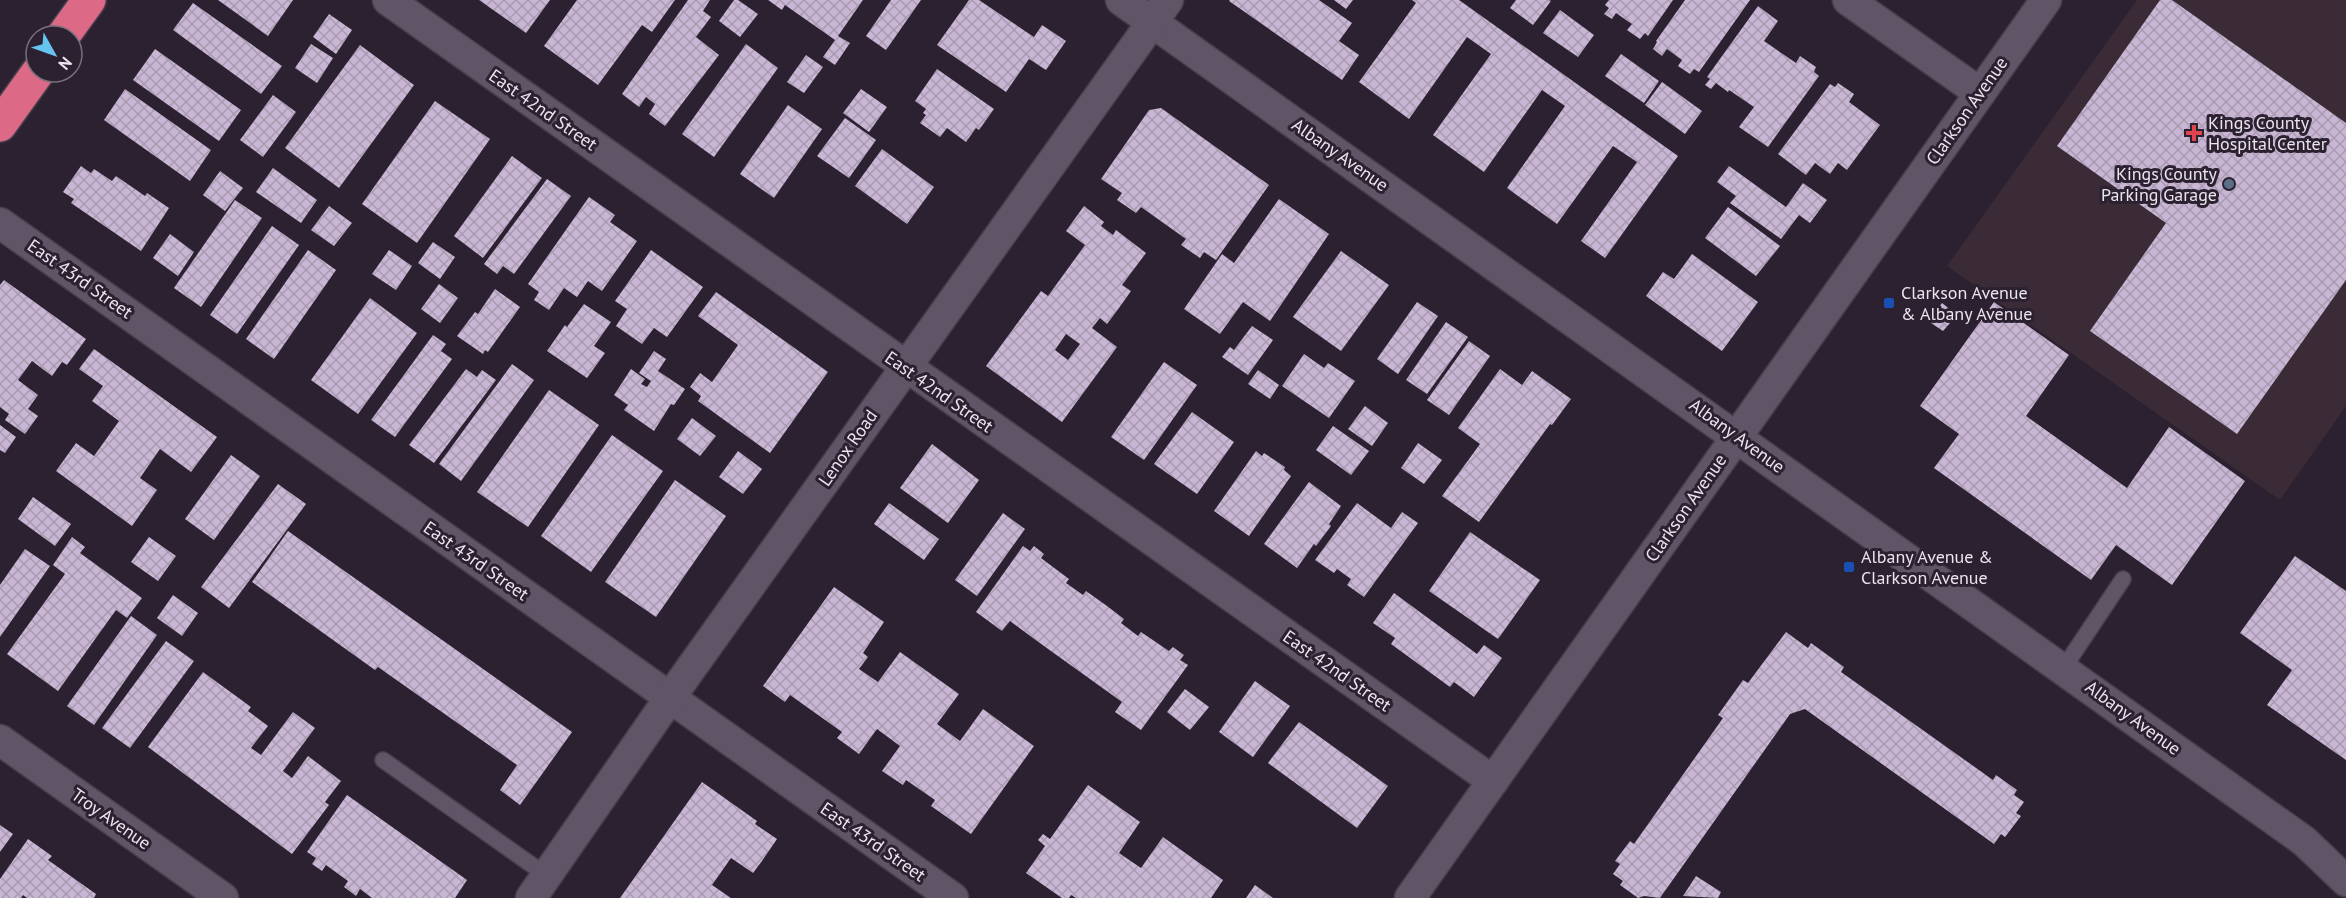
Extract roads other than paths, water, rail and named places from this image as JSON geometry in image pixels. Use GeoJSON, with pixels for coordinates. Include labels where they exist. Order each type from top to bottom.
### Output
{"type":"FeatureCollection","features":[{"type":"Feature","properties":{"kind":"highway"},"geometry":{"type":"LineString","coordinates":[[72,24],[89,0]]}},
{"type":"Feature","properties":{"kind":"highway"},"geometry":{"type":"LineString","coordinates":[[0,125],[29,84]]}},
{"type":"Feature","properties":{"kind":"street","name":"East 42nd Street"},"geometry":{"type":"LineString","coordinates":[[388,0],[1493,781]]}},
{"type":"Feature","properties":{"kind":"street","name":"Albany Avenue"},"geometry":{"type":"LineString","coordinates":[[1121,0],[1160,11],[1737,436],[2304,841],[2346,881]]}},
{"type":"Feature","properties":{"kind":"street"},"geometry":{"type":"LineString","coordinates":[[1848,0],[1980,93]]}},
{"type":"Feature","properties":{"kind":"street","name":"Clarkson Avenue"},"geometry":{"type":"LineString","coordinates":[[1410,898],[2046,0]]}},
{"type":"Feature","properties":{"kind":"street","name":"Lenox Road"},"geometry":{"type":"LineString","coordinates":[[538,887],[669,699],[1160,11]]}},
{"type":"Feature","properties":{"kind":"street","name":"East 43rd Street"},"geometry":{"type":"LineString","coordinates":[[0,223],[952,898]]}},
{"type":"Feature","properties":{"kind":"street","name":"Troy Avenue"},"geometry":{"type":"LineString","coordinates":[[0,740],[223,898]]}},
{"type":"Feature","properties":{"kind":"lane"},"geometry":{"type":"LineString","coordinates":[[2063,669],[2123,579]]}},
{"type":"Feature","properties":{"kind":"lane"},"geometry":{"type":"LineString","coordinates":[[383,760],[538,887]]}},
{"type":"Feature","properties":{"kind":"place","name":"Kings County Hospital Center"},"geometry":{"type":"Point","coordinates":[2194,133]}},
{"type":"Feature","properties":{"kind":"place","name":"Kings County Parking Garage"},"geometry":{"type":"Point","coordinates":[2229,184]}},
{"type":"Feature","properties":{"kind":"place","name":"Clarkson Avenue & Albany Avenue"},"geometry":{"type":"Point","coordinates":[1889,303]}},
{"type":"Feature","properties":{"kind":"place","name":"Albany Avenue & Clarkson Avenue"},"geometry":{"type":"Point","coordinates":[1849,567]}}]}
